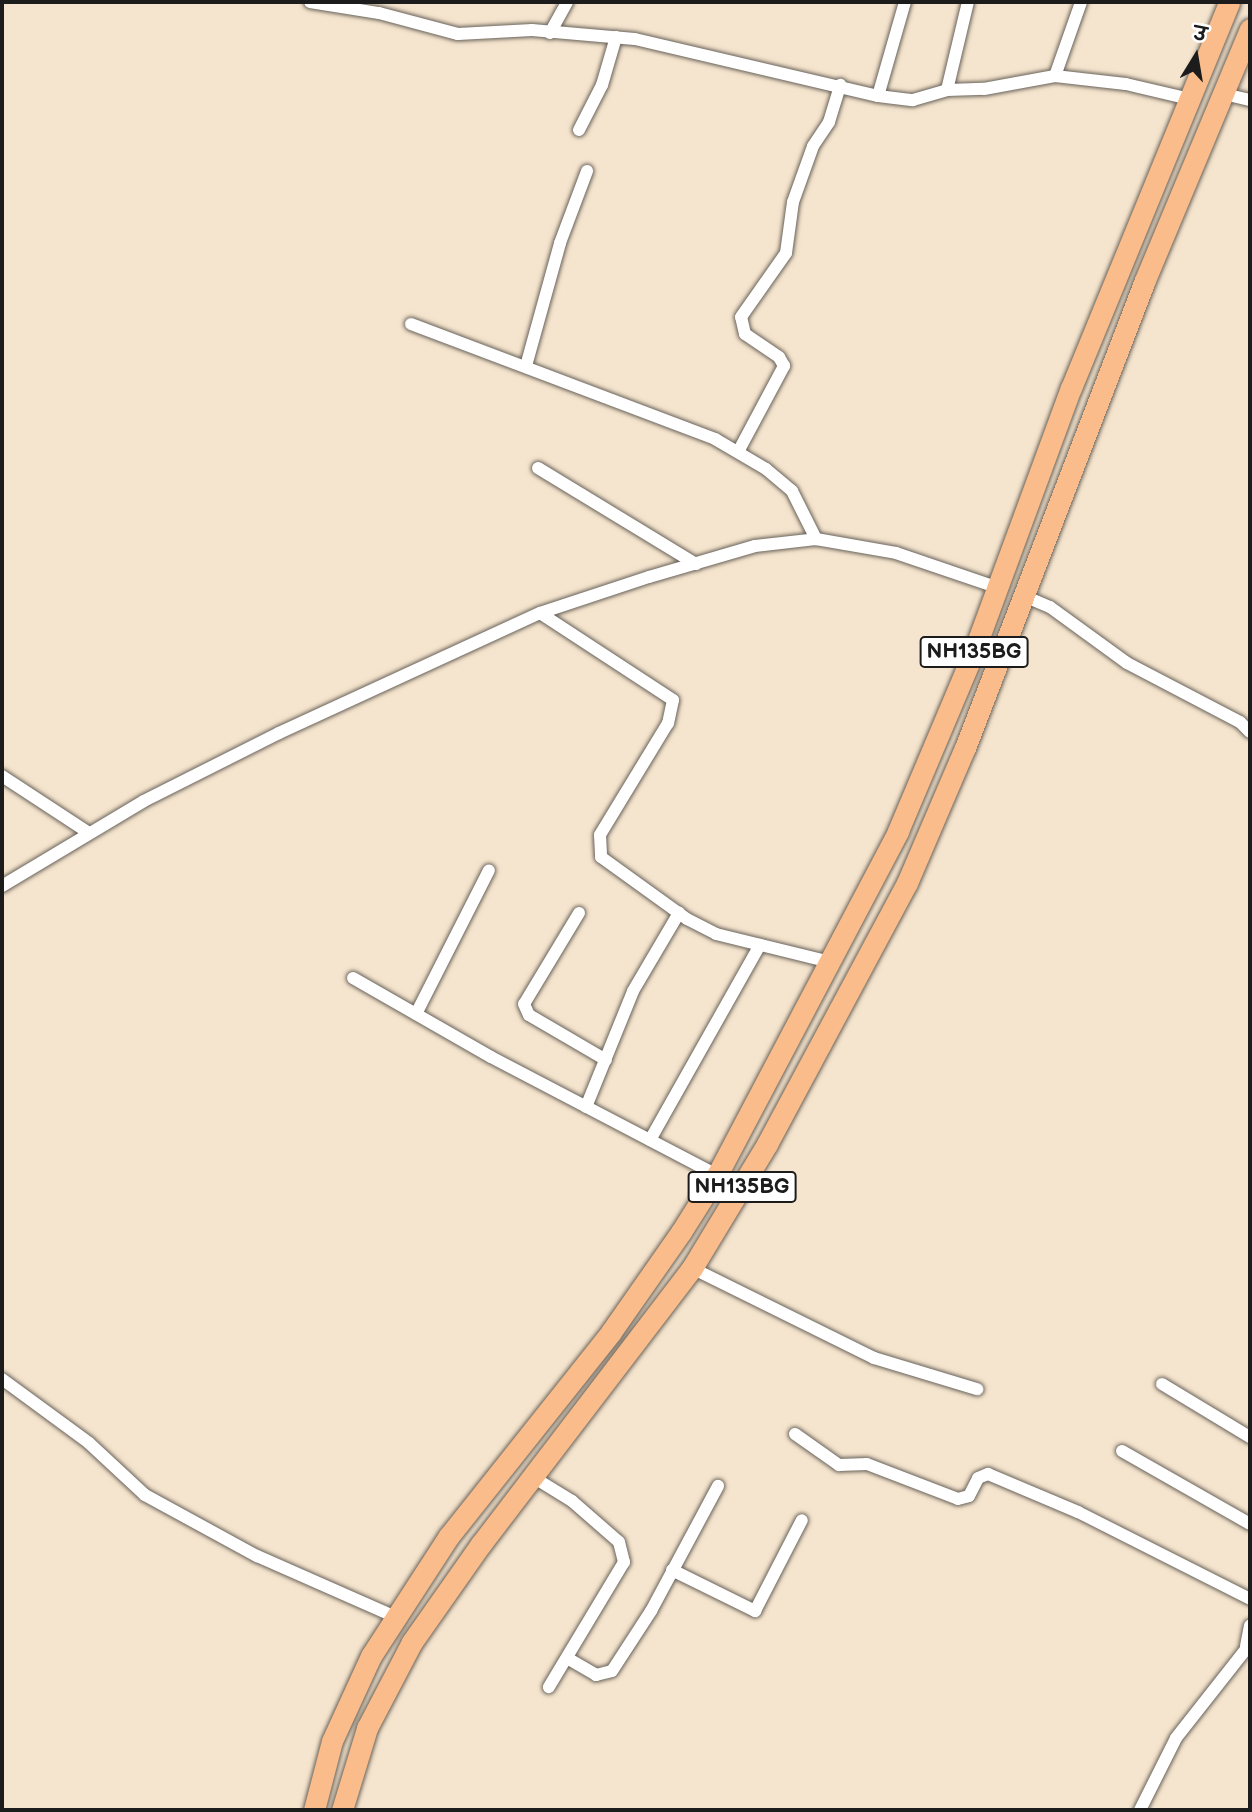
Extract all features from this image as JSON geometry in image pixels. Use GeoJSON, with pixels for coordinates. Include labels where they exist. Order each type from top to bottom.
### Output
{"type":"FeatureCollection","features":[{"type":"Feature","properties":{"kind":"highway","name":"NH135BG"},"geometry":{"type":"LineString","coordinates":[[314,1810],[347,1702],[395,1617],[449,1536],[611,1332],[717,1175],[898,831],[999,588],[1071,388],[1229,2]]}},
{"type":"Feature","properties":{"kind":"highway","name":"NH135BG"},"geometry":{"type":"LineString","coordinates":[[342,1810],[367,1728],[394,1673],[481,1544],[692,1268],[767,1144],[907,883],[1024,596],[1136,303],[1250,29]]}},
{"type":"Feature","properties":{"kind":"street"},"geometry":{"type":"LineString","coordinates":[[310,2],[379,13],[458,34],[550,33],[616,37],[840,85],[878,96],[913,100],[947,90],[984,89],[1055,76],[1126,84],[1191,99]]}},
{"type":"Feature","properties":{"kind":"street"},"geometry":{"type":"LineString","coordinates":[[550,33],[567,2]]}},
{"type":"Feature","properties":{"kind":"street"},"geometry":{"type":"LineString","coordinates":[[878,96],[905,2]]}},
{"type":"Feature","properties":{"kind":"street"},"geometry":{"type":"LineString","coordinates":[[947,90],[968,2]]}},
{"type":"Feature","properties":{"kind":"street"},"geometry":{"type":"LineString","coordinates":[[1055,76],[1081,2]]}},
{"type":"Feature","properties":{"kind":"street"},"geometry":{"type":"LineString","coordinates":[[579,130],[602,85],[616,37]]}},
{"type":"Feature","properties":{"kind":"street"},"geometry":{"type":"LineString","coordinates":[[737,452],[783,366],[779,357],[746,334],[741,317],[786,253],[793,202],[813,146],[829,122],[840,85]]}},
{"type":"Feature","properties":{"kind":"street"},"geometry":{"type":"LineString","coordinates":[[1224,94],[1250,100]]}},
{"type":"Feature","properties":{"kind":"street"},"geometry":{"type":"LineString","coordinates":[[526,366],[560,243],[587,170]]}},
{"type":"Feature","properties":{"kind":"street"},"geometry":{"type":"LineString","coordinates":[[411,324],[673,421],[737,452],[792,491],[816,539]]}},
{"type":"Feature","properties":{"kind":"street"},"geometry":{"type":"LineString","coordinates":[[538,468],[696,564]]}},
{"type":"Feature","properties":{"kind":"street"},"geometry":{"type":"LineString","coordinates":[[2,886],[89,833],[279,733],[540,613],[696,564],[755,547],[816,539],[895,554],[999,588]]}},
{"type":"Feature","properties":{"kind":"street"},"geometry":{"type":"LineString","coordinates":[[1024,596],[1050,607],[1127,663],[1240,722],[1250,732]]}},
{"type":"Feature","properties":{"kind":"street"},"geometry":{"type":"LineString","coordinates":[[540,613],[673,701],[668,723],[615,809],[597,848],[611,867],[679,913],[716,934],[830,961]]}},
{"type":"Feature","properties":{"kind":"street"},"geometry":{"type":"LineString","coordinates":[[2,776],[89,833]]}},
{"type":"Feature","properties":{"kind":"street"},"geometry":{"type":"LineString","coordinates":[[416,1014],[489,870]]}},
{"type":"Feature","properties":{"kind":"street"},"geometry":{"type":"LineString","coordinates":[[579,913],[524,1004],[529,1015],[606,1060]]}},
{"type":"Feature","properties":{"kind":"street"},"geometry":{"type":"LineString","coordinates":[[586,1107],[638,979],[679,913]]}},
{"type":"Feature","properties":{"kind":"street"},"geometry":{"type":"LineString","coordinates":[[650,1140],[760,945]]}},
{"type":"Feature","properties":{"kind":"street"},"geometry":{"type":"LineString","coordinates":[[353,978],[586,1107],[717,1175]]}},
{"type":"Feature","properties":{"kind":"street"},"geometry":{"type":"LineString","coordinates":[[692,1268],[874,1358],[977,1389]]}},
{"type":"Feature","properties":{"kind":"street"},"geometry":{"type":"LineString","coordinates":[[2,1379],[89,1443],[145,1495],[257,1556],[395,1617]]}},
{"type":"Feature","properties":{"kind":"street"},"geometry":{"type":"LineString","coordinates":[[1162,1384],[1250,1437]]}},
{"type":"Feature","properties":{"kind":"street"},"geometry":{"type":"LineString","coordinates":[[795,1434],[839,1465],[867,1464],[958,1499],[969,1496],[978,1478],[988,1474],[1079,1513],[1250,1599]]}},
{"type":"Feature","properties":{"kind":"street"},"geometry":{"type":"LineString","coordinates":[[1122,1451],[1250,1524]]}},
{"type":"Feature","properties":{"kind":"street"},"geometry":{"type":"LineString","coordinates":[[533,1477],[593,1518],[619,1542],[623,1552],[621,1572],[549,1687]]}},
{"type":"Feature","properties":{"kind":"street"},"geometry":{"type":"LineString","coordinates":[[567,1658],[596,1675],[612,1671],[718,1486]]}},
{"type":"Feature","properties":{"kind":"street"},"geometry":{"type":"LineString","coordinates":[[672,1570],[755,1611],[802,1520]]}},
{"type":"Feature","properties":{"kind":"street"},"geometry":{"type":"LineString","coordinates":[[1140,1810],[1176,1738],[1248,1645],[1250,1625]]}}]}
